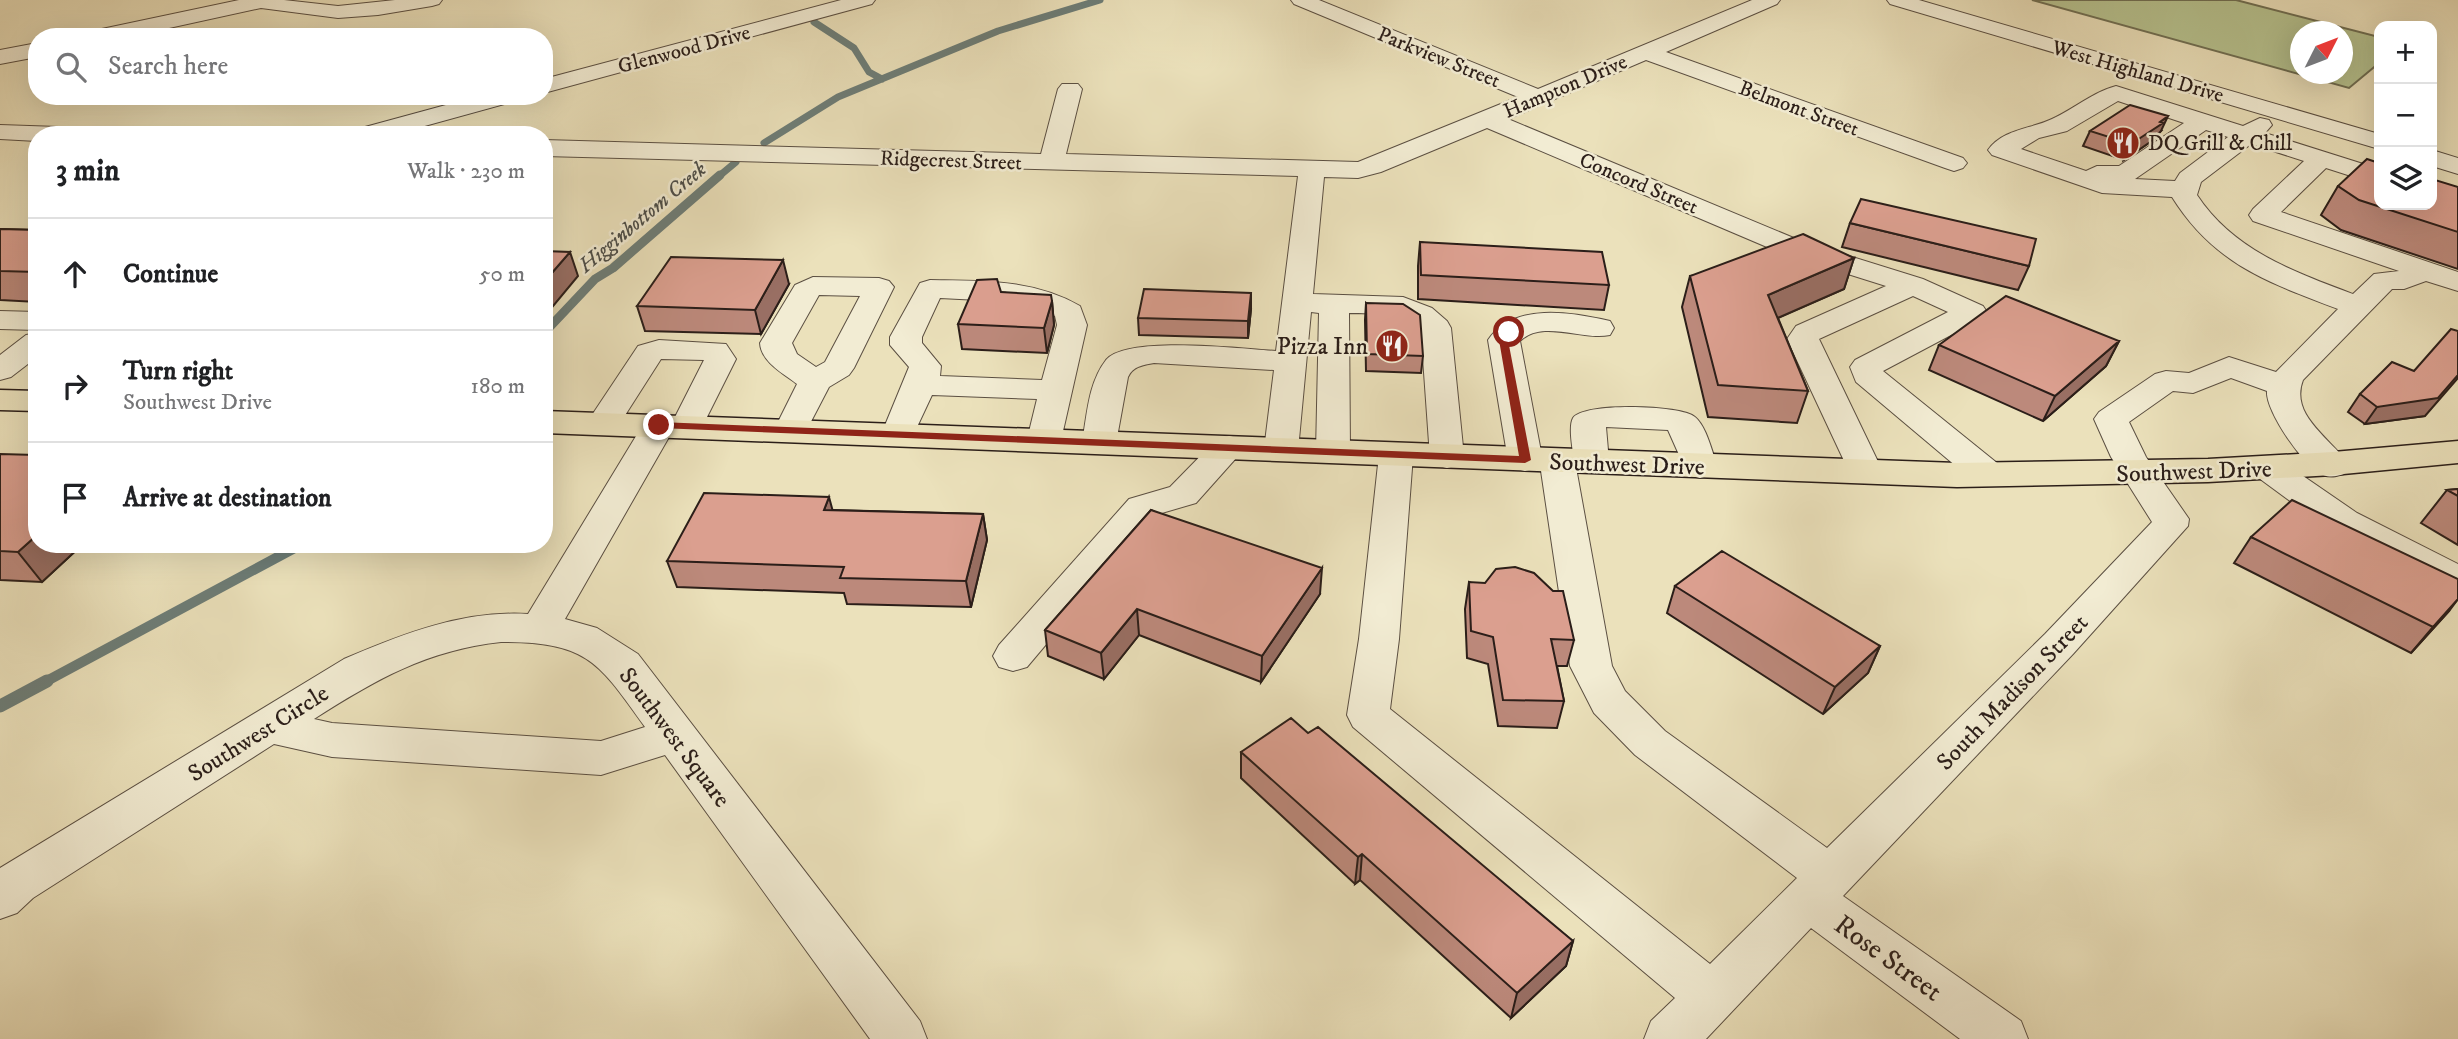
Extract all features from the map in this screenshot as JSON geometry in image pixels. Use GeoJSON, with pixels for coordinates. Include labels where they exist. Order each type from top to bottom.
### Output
{"type":"FeatureCollection","features":[{"type":"Feature","properties":{"kind":"main road"},"geometry":{"type":"LineString","coordinates":[[0,400],[28,401]]}},
{"type":"Feature","properties":{"kind":"main road","name":"Southwest Drive"},"geometry":{"type":"LineString","coordinates":[[553,422],[1700,467],[1989,475],[2140,474],[2332,466],[2458,452]]}},
{"type":"Feature","properties":{"kind":"street"},"geometry":{"type":"LineString","coordinates":[[137,28],[262,0],[272,5],[338,12],[432,0]]}},
{"type":"Feature","properties":{"kind":"street","name":"Glenwood Drive"},"geometry":{"type":"LineString","coordinates":[[553,84],[864,0]]}},
{"type":"Feature","properties":{"kind":"street","name":"Parkview Street"},"geometry":{"type":"LineString","coordinates":[[1301,0],[1538,97]]}},
{"type":"Feature","properties":{"kind":"street","name":"Hampton Drive"},"geometry":{"type":"LineString","coordinates":[[1358,170],[1372,167],[1770,0]]}},
{"type":"Feature","properties":{"kind":"street","name":"West Highland Drive"},"geometry":{"type":"LineString","coordinates":[[1897,0],[2374,141]]}},
{"type":"Feature","properties":{"kind":"street"},"geometry":{"type":"LineString","coordinates":[[0,57],[28,52]]}},
{"type":"Feature","properties":{"kind":"street","name":"Belmont Street"},"geometry":{"type":"LineString","coordinates":[[1644,52],[1954,163]]}},
{"type":"Feature","properties":{"kind":"street"},"geometry":{"type":"LineString","coordinates":[[1051,163],[1070,89]]}},
{"type":"Feature","properties":{"kind":"street"},"geometry":{"type":"LineString","coordinates":[[2204,120],[2125,174],[2116,176],[2090,172],[2032,149],[2058,126],[2116,93],[2204,120],[2245,136],[2374,175]]}},
{"type":"Feature","properties":{"kind":"street"},"geometry":{"type":"LineString","coordinates":[[396,126],[474,105]]}},
{"type":"Feature","properties":{"kind":"street"},"geometry":{"type":"LineString","coordinates":[[2278,112],[2189,178],[2184,194],[2200,220],[2221,241],[2268,268],[2356,306]]}},
{"type":"Feature","properties":{"kind":"street","name":"Concord Street"},"geometry":{"type":"LineString","coordinates":[[1487,119],[1791,247],[1913,285],[1972,312],[1866,366],[1867,375],[1989,475]]}},
{"type":"Feature","properties":{"kind":"street"},"geometry":{"type":"LineString","coordinates":[[2058,126],[2031,132],[2001,150],[2102,185],[2185,190]]}},
{"type":"Feature","properties":{"kind":"street"},"geometry":{"type":"LineString","coordinates":[[0,132],[28,133]]}},
{"type":"Feature","properties":{"kind":"street","name":"Ridgecrest Street"},"geometry":{"type":"LineString","coordinates":[[553,148],[1358,170]]}},
{"type":"Feature","properties":{"kind":"street"},"geometry":{"type":"LineString","coordinates":[[2321,159],[2284,196],[2371,260],[2404,280],[2424,271],[2458,282]]}},
{"type":"Feature","properties":{"kind":"street"},"geometry":{"type":"LineString","coordinates":[[2437,160],[2458,166]]}},
{"type":"Feature","properties":{"kind":"street"},"geometry":{"type":"LineString","coordinates":[[1281,450],[1312,170]]}},
{"type":"Feature","properties":{"kind":"street"},"geometry":{"type":"LineString","coordinates":[[2332,466],[2293,420],[2282,396],[2289,376],[2356,306],[2371,260]]}},
{"type":"Feature","properties":{"kind":"street"},"geometry":{"type":"LineString","coordinates":[[1865,472],[1803,339],[1807,333],[1913,285]]}},
{"type":"Feature","properties":{"kind":"street"},"geometry":{"type":"LineString","coordinates":[[815,381],[786,361],[776,349],[776,343],[805,291],[813,286],[1025,292],[1057,303],[1069,312],[1072,325],[1044,440]]}},
{"type":"Feature","properties":{"kind":"street"},"geometry":{"type":"LineString","coordinates":[[791,430],[815,381],[838,368],[880,287]]}},
{"type":"Feature","properties":{"kind":"street"},"geometry":{"type":"LineString","coordinates":[[898,435],[920,385],[925,366],[906,345],[906,337],[930,289]]}},
{"type":"Feature","properties":{"kind":"street"},"geometry":{"type":"LineString","coordinates":[[1297,303],[1404,306],[1421,314],[1436,328],[1447,457]]}},
{"type":"Feature","properties":{"kind":"street"},"geometry":{"type":"LineString","coordinates":[[1333,452],[1334,304]]}},
{"type":"Feature","properties":{"kind":"street"},"geometry":{"type":"LineString","coordinates":[[0,320],[28,321]]}},
{"type":"Feature","properties":{"kind":"street","name":"Rose Street"},"geometry":{"type":"LineString","coordinates":[[1599,328],[1538,323],[1519,325],[1504,340],[1558,461],[1591,666],[1609,702],[1650,743],[2002,1039]]}},
{"type":"Feature","properties":{"kind":"street"},"geometry":{"type":"LineString","coordinates":[[0,370],[28,349]]}},
{"type":"Feature","properties":{"kind":"street"},"geometry":{"type":"LineString","coordinates":[[539,629],[720,359],[715,351],[659,349],[649,353],[603,424]]}},
{"type":"Feature","properties":{"kind":"street"},"geometry":{"type":"LineString","coordinates":[[1099,443],[1112,376],[1120,363],[1137,356],[1154,354],[1291,361]]}},
{"type":"Feature","properties":{"kind":"street"},"geometry":{"type":"LineString","coordinates":[[2140,474],[2113,429],[2111,419],[2166,381],[2193,383],[2229,368],[2285,386]]}},
{"type":"Feature","properties":{"kind":"street"},"geometry":{"type":"LineString","coordinates":[[920,385],[1056,390]]}},
{"type":"Feature","properties":{"kind":"street"},"geometry":{"type":"LineString","coordinates":[[1013,656],[1142,507],[1183,495],[1229,447]]}},
{"type":"Feature","properties":{"kind":"street"},"geometry":{"type":"LineString","coordinates":[[1396,455],[1379,639],[1368,715],[1712,997]]}},
{"type":"Feature","properties":{"kind":"street"},"geometry":{"type":"LineString","coordinates":[[2268,468],[2344,522],[2458,580]]}},
{"type":"Feature","properties":{"kind":"street","name":"South Madison Street"},"geometry":{"type":"LineString","coordinates":[[1820,888],[2059,644],[2170,526],[2171,519],[2140,474]]}},
{"type":"Feature","properties":{"kind":"street","name":"Southwest Circle"},"geometry":{"type":"LineString","coordinates":[[0,898],[16,883],[359,670],[410,646],[456,633],[490,627],[539,629]]}},
{"type":"Feature","properties":{"kind":"street","name":"Southwest Square"},"geometry":{"type":"LineString","coordinates":[[539,629],[580,637],[600,647],[623,665],[901,1039]]}},
{"type":"Feature","properties":{"kind":"street"},"geometry":{"type":"LineString","coordinates":[[268,726],[332,740],[601,758],[675,735]]}},
{"type":"Feature","properties":{"kind":"street"},"geometry":{"type":"LineString","coordinates":[[1671,1039],[1820,888]]}},
{"type":"Feature","properties":{"kind":"green space"},"geometry":{"type":"Polygon","coordinates":[[[2032,0],[2236,0],[2317,21],[2290,21],[2290,72],[2032,0]]]}},
{"type":"Feature","properties":{"kind":"green space"},"geometry":{"type":"Polygon","coordinates":[[[2353,30],[2374,36],[2374,67],[2349,88],[2335,84],[2353,84],[2353,30]]]}},
{"type":"Feature","properties":{"kind":"building"},"geometry":{"type":"Polygon","coordinates":[[[2130,105],[2168,116],[2160,122],[2163,123],[2131,144],[2090,131],[2130,105]]]}},
{"type":"Feature","properties":{"kind":"building"},"geometry":{"type":"Polygon","coordinates":[[[2367,159],[2374,161],[2374,205],[2359,200],[2338,186],[2367,159]]]}},
{"type":"Feature","properties":{"kind":"building"},"geometry":{"type":"Polygon","coordinates":[[[2437,181],[2458,187],[2458,232],[2390,210],[2437,210],[2437,181]]]}},
{"type":"Feature","properties":{"kind":"building"},"geometry":{"type":"Polygon","coordinates":[[[1861,199],[2036,239],[2029,266],[1850,223],[1861,199]]]}},
{"type":"Feature","properties":{"kind":"building"},"geometry":{"type":"Polygon","coordinates":[[[0,229],[28,230],[28,272],[0,271],[0,229]]]}},
{"type":"Feature","properties":{"kind":"building"},"geometry":{"type":"Polygon","coordinates":[[[1803,234],[1854,258],[1768,295],[1808,391],[1718,385],[1690,276],[1803,234]]]}},
{"type":"Feature","properties":{"kind":"building"},"geometry":{"type":"Polygon","coordinates":[[[1420,242],[1602,252],[1609,285],[1421,275],[1420,242]]]}},
{"type":"Feature","properties":{"kind":"building"},"geometry":{"type":"Polygon","coordinates":[[[553,251],[570,252],[553,272],[553,251]]]}},
{"type":"Feature","properties":{"kind":"building"},"geometry":{"type":"Polygon","coordinates":[[[671,257],[783,260],[755,310],[637,306],[671,257]]]}},
{"type":"Feature","properties":{"kind":"building"},"geometry":{"type":"Polygon","coordinates":[[[997,279],[1001,292],[1051,295],[1052,301],[1044,328],[958,324],[977,280],[997,279]]]}},
{"type":"Feature","properties":{"kind":"building"},"geometry":{"type":"Polygon","coordinates":[[[1144,289],[1251,293],[1248,321],[1138,318],[1144,289]]]}},
{"type":"Feature","properties":{"kind":"building"},"geometry":{"type":"Polygon","coordinates":[[[2006,296],[2119,341],[2055,396],[1939,345],[2006,296]]]}},
{"type":"Feature","properties":{"kind":"building","name":"Pizza Inn"},"geometry":{"type":"Polygon","coordinates":[[[1366,303],[1403,304],[1420,315],[1423,356],[1367,354],[1366,303]]]}},
{"type":"Feature","properties":{"kind":"building"},"geometry":{"type":"Polygon","coordinates":[[[2451,329],[2458,331],[2458,375],[2438,398],[2377,407],[2360,394],[2392,362],[2414,371],[2451,329]]]}},
{"type":"Feature","properties":{"kind":"building"},"geometry":{"type":"Polygon","coordinates":[[[0,454],[28,455],[28,543],[18,552],[0,551],[0,454]]]}},
{"type":"Feature","properties":{"kind":"building"},"geometry":{"type":"Polygon","coordinates":[[[2458,489],[2458,496],[2447,490],[2458,489]]]}},
{"type":"Feature","properties":{"kind":"building"},"geometry":{"type":"Polygon","coordinates":[[[704,493],[829,497],[824,510],[983,514],[966,581],[840,578],[844,567],[667,561],[704,493]]]}},
{"type":"Feature","properties":{"kind":"building"},"geometry":{"type":"Polygon","coordinates":[[[2292,500],[2458,579],[2458,599],[2433,627],[2251,537],[2292,500]]]}},
{"type":"Feature","properties":{"kind":"building"},"geometry":{"type":"Polygon","coordinates":[[[1151,510],[1322,568],[1262,656],[1137,609],[1101,653],[1045,630],[1151,510]]]}},
{"type":"Feature","properties":{"kind":"building"},"geometry":{"type":"Polygon","coordinates":[[[1722,551],[1880,646],[1835,687],[1675,586],[1722,551]]]}},
{"type":"Feature","properties":{"kind":"building"},"geometry":{"type":"Polygon","coordinates":[[[1515,567],[1534,573],[1553,591],[1563,591],[1574,640],[1551,639],[1564,701],[1503,700],[1493,637],[1471,631],[1469,582],[1485,583],[1496,569],[1515,567]]]}},
{"type":"Feature","properties":{"kind":"building"},"geometry":{"type":"Polygon","coordinates":[[[1291,718],[1308,733],[1318,727],[1573,941],[1517,993],[1362,854],[1358,857],[1241,752],[1291,718]]]}},
{"type":"Feature","properties":{"kind":"waterway","name":"Higginbottom Creek"},"geometry":{"type":"LineString","coordinates":[[882,79],[998,31],[1100,0]]}},
{"type":"Feature","properties":{"kind":"waterway"},"geometry":{"type":"LineString","coordinates":[[814,22],[854,48],[869,72],[882,79]]}},
{"type":"Feature","properties":{"kind":"waterway","name":"Higginbottom Creek"},"geometry":{"type":"LineString","coordinates":[[764,143],[838,97],[882,79]]}},
{"type":"Feature","properties":{"kind":"waterway","name":"Higginbottom Creek"},"geometry":{"type":"LineString","coordinates":[[718,177],[736,162]]}},
{"type":"Feature","properties":{"kind":"waterway","name":"Higginbottom Creek"},"geometry":{"type":"LineString","coordinates":[[553,323],[595,279],[613,268],[720,175]]}},
{"type":"Feature","properties":{"kind":"waterway","name":"Higginbottom Creek"},"geometry":{"type":"LineString","coordinates":[[43,683],[285,553]]}},
{"type":"Feature","properties":{"kind":"waterway","name":"Higginbottom Creek"},"geometry":{"type":"LineString","coordinates":[[0,706],[47,681]]}},
{"type":"Feature","properties":{"kind":"place","name":"DQ Grill & Chill"},"geometry":{"type":"Point","coordinates":[2123,143]}},
{"type":"Feature","properties":{"kind":"place","name":"Pizza Inn"},"geometry":{"type":"Point","coordinates":[1392,346]}},
{"type":"Feature","properties":{"kind":"route"},"geometry":{"type":"LineString","coordinates":[[659,425],[1525,460],[1504,340],[1509,332]]}}]}
